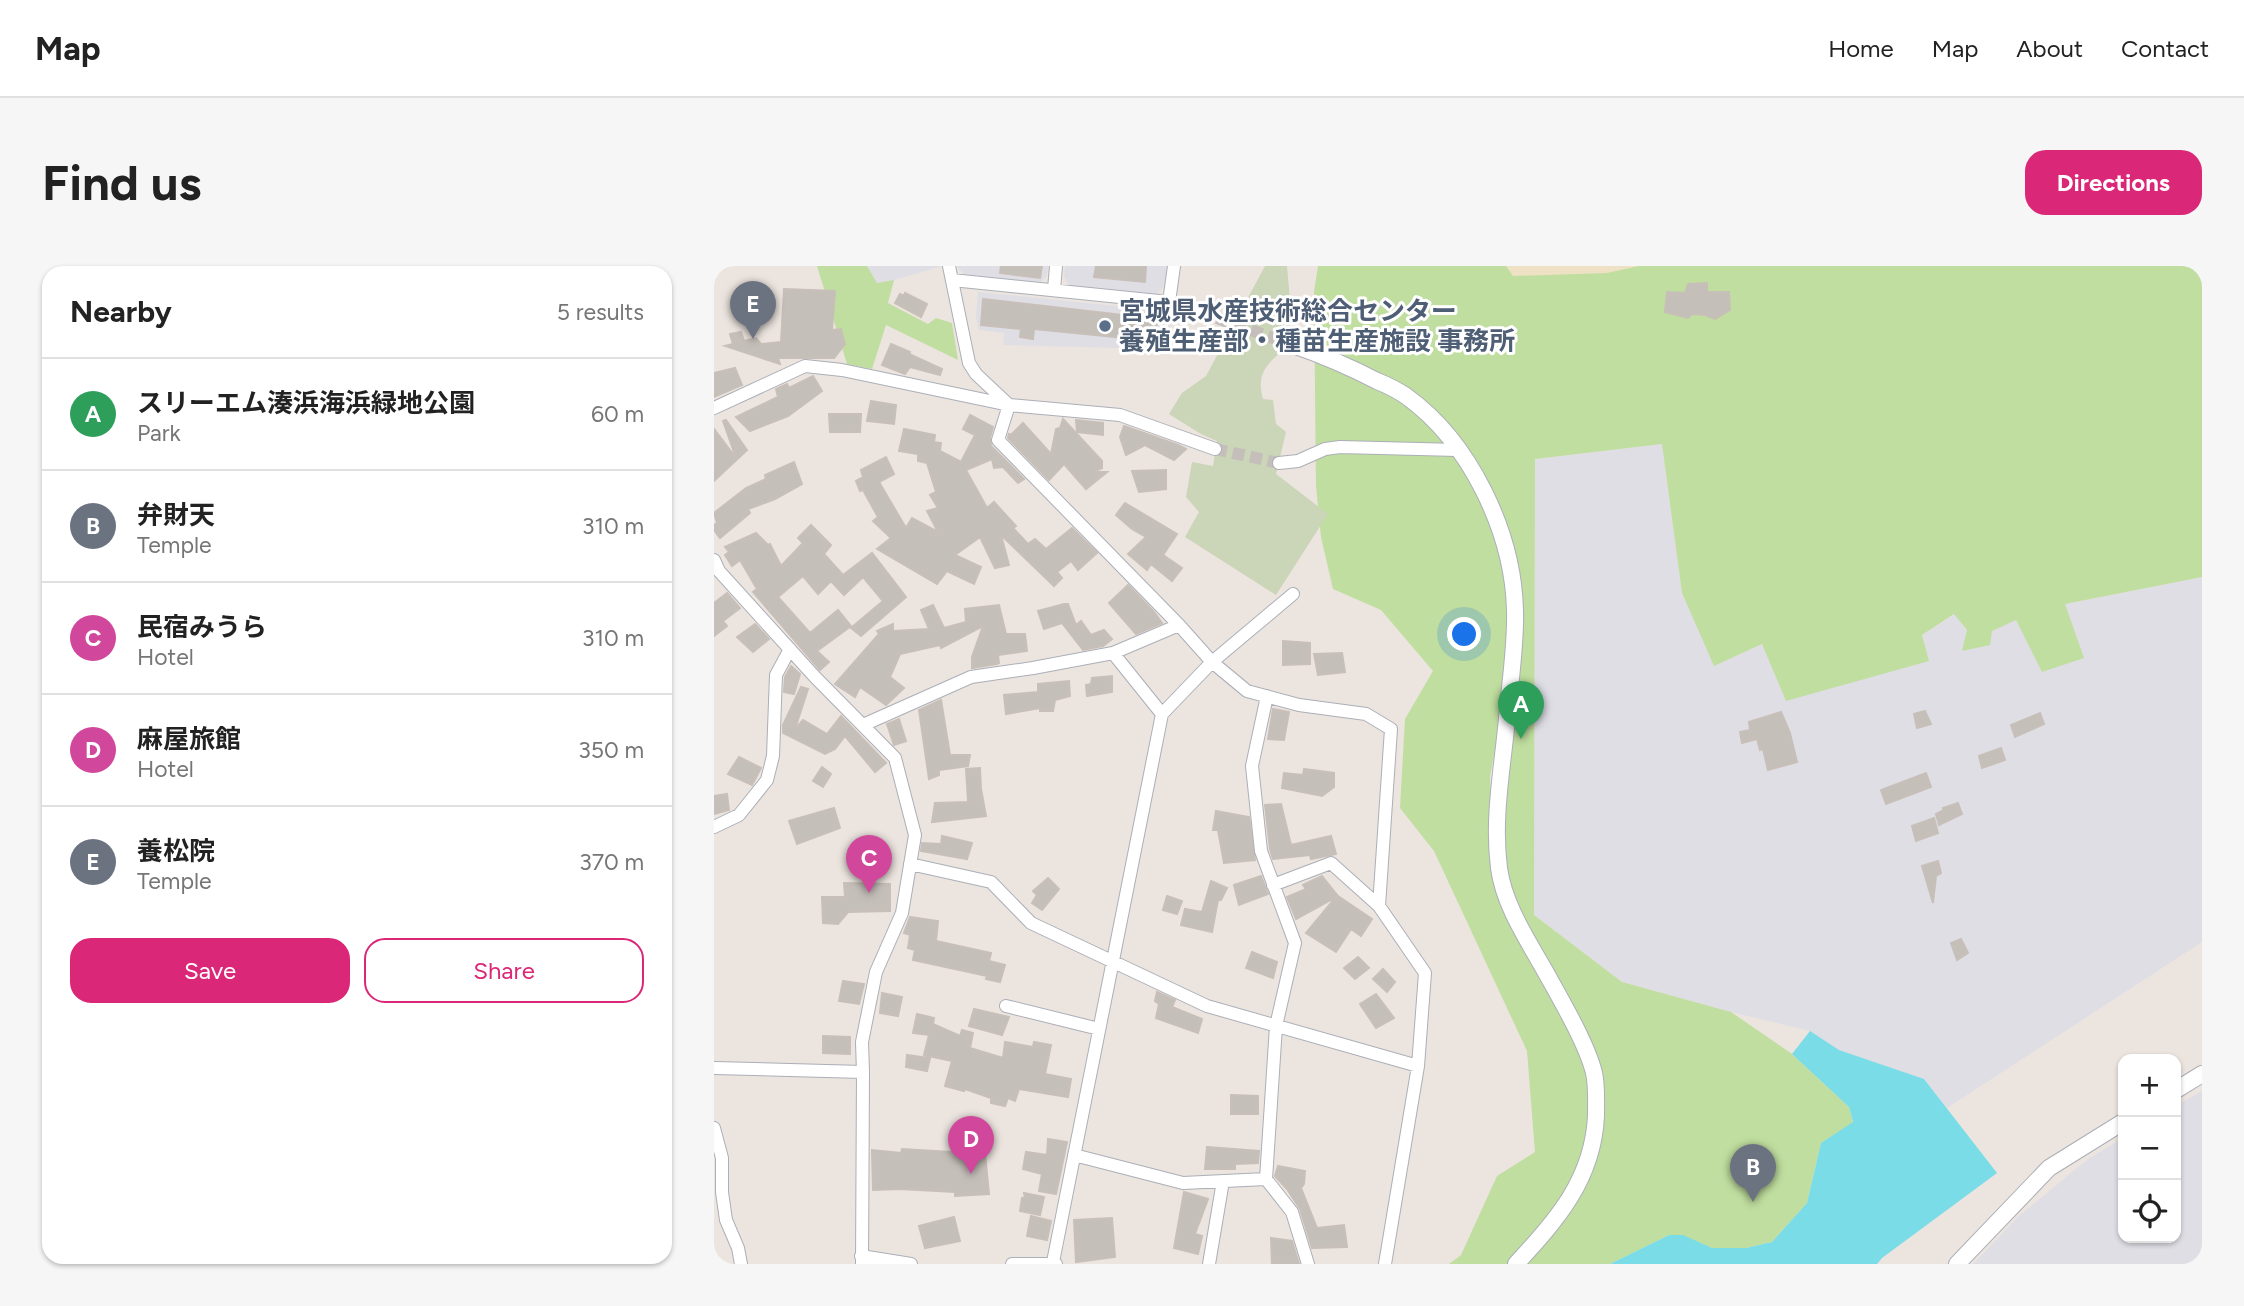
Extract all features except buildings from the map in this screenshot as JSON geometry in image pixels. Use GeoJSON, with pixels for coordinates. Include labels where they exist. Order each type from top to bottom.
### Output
{"type":"FeatureCollection","features":[{"type":"Feature","properties":{"kind":"street"},"geometry":{"type":"LineString","coordinates":[[949,266],[969,363],[976,374],[1009,405]]}},
{"type":"Feature","properties":{"kind":"street"},"geometry":{"type":"LineString","coordinates":[[1054,290],[1056,266]]}},
{"type":"Feature","properties":{"kind":"street"},"geometry":{"type":"LineString","coordinates":[[1169,302],[1174,266]]}},
{"type":"Feature","properties":{"kind":"street"},"geometry":{"type":"LineString","coordinates":[[952,280],[1169,302],[1200,312]]}},
{"type":"Feature","properties":{"kind":"street"},"geometry":{"type":"LineString","coordinates":[[1293,345],[1338,361],[1404,394],[1438,425],[1487,495],[1503,538],[1513,582],[1515,611],[1508,709],[1497,799],[1499,870],[1515,918],[1552,983],[1582,1044],[1594,1073],[1597,1101],[1590,1153],[1578,1187],[1547,1230],[1516,1264]]}},
{"type":"Feature","properties":{"kind":"street"},"geometry":{"type":"LineString","coordinates":[[714,408],[805,366],[842,370],[1009,405],[1120,415],[1215,449]]}},
{"type":"Feature","properties":{"kind":"street"},"geometry":{"type":"LineString","coordinates":[[1009,405],[998,440],[1180,625],[1212,662],[1247,691],[1300,705],[1366,715],[1391,729],[1379,906]]}},
{"type":"Feature","properties":{"kind":"street"},"geometry":{"type":"LineString","coordinates":[[1279,463],[1298,461],[1325,449],[1340,447],[1458,450]]}},
{"type":"Feature","properties":{"kind":"street"},"geometry":{"type":"LineString","coordinates":[[714,560],[719,571],[790,649],[895,758],[915,835],[902,913],[876,972],[862,1042],[862,1260],[911,1264]]}},
{"type":"Feature","properties":{"kind":"street"},"geometry":{"type":"LineString","coordinates":[[1012,1264],[1054,1263],[1162,714],[1212,662],[1293,594]]}},
{"type":"Feature","properties":{"kind":"street"},"geometry":{"type":"LineString","coordinates":[[863,725],[971,677],[1113,653],[1180,625]]}},
{"type":"Feature","properties":{"kind":"street"},"geometry":{"type":"LineString","coordinates":[[714,828],[739,815],[767,780],[773,756],[776,676],[790,649]]}},
{"type":"Feature","properties":{"kind":"street"},"geometry":{"type":"LineString","coordinates":[[1113,653],[1162,714]]}},
{"type":"Feature","properties":{"kind":"street"},"geometry":{"type":"LineString","coordinates":[[1267,696],[1252,766],[1261,851],[1295,943],[1276,1026],[1266,1179],[1292,1212],[1308,1264]]}},
{"type":"Feature","properties":{"kind":"street"},"geometry":{"type":"LineString","coordinates":[[1273,885],[1331,863],[1379,906],[1425,972],[1418,1066],[1385,1264]]}},
{"type":"Feature","properties":{"kind":"street"},"geometry":{"type":"LineString","coordinates":[[910,864],[991,883],[1031,923],[1207,1006],[1418,1066]]}},
{"type":"Feature","properties":{"kind":"street"},"geometry":{"type":"LineString","coordinates":[[1006,1006],[1099,1029]]}},
{"type":"Feature","properties":{"kind":"street"},"geometry":{"type":"LineString","coordinates":[[714,1068],[863,1072]]}},
{"type":"Feature","properties":{"kind":"street"},"geometry":{"type":"LineString","coordinates":[[2181,1087],[2202,1074]]}},
{"type":"Feature","properties":{"kind":"street"},"geometry":{"type":"LineString","coordinates":[[1957,1264],[2049,1168],[2118,1125]]}},
{"type":"Feature","properties":{"kind":"street"},"geometry":{"type":"LineString","coordinates":[[714,1128],[722,1158],[722,1192],[726,1220],[738,1248],[741,1264]]}},
{"type":"Feature","properties":{"kind":"street"},"geometry":{"type":"LineString","coordinates":[[1074,1155],[1183,1183],[1266,1179]]}},
{"type":"Feature","properties":{"kind":"street"},"geometry":{"type":"LineString","coordinates":[[1209,1264],[1223,1181]]}},
{"type":"Feature","properties":{"kind":"shaded area"},"geometry":{"type":"Polygon","coordinates":[[[867,266],[942,266],[877,283],[867,266]]]}},
{"type":"Feature","properties":{"kind":"shaded area"},"geometry":{"type":"Polygon","coordinates":[[[956,266],[1048,266],[1047,275],[1040,283],[964,274],[956,266]]]}},
{"type":"Feature","properties":{"kind":"shaded area"},"geometry":{"type":"Polygon","coordinates":[[[1065,266],[1167,266],[1165,285],[1157,294],[1069,285],[1064,277],[1065,266]]]}},
{"type":"Feature","properties":{"kind":"shaded area"},"geometry":{"type":"Polygon","coordinates":[[[978,292],[1173,313],[1169,333],[1153,349],[1003,345],[1004,333],[979,330],[976,317],[978,292]]]}},
{"type":"Feature","properties":{"kind":"shaded area"},"geometry":{"type":"Polygon","coordinates":[[[1662,444],[1682,593],[1715,665],[1762,644],[1929,661],[1922,635],[1955,614],[1967,630],[1963,651],[1991,631],[2016,620],[2043,671],[2065,604],[2202,577],[2202,942],[1947,1108],[1924,1079],[1839,1050],[1810,1031],[1622,982],[1534,915],[1535,459],[1662,444]]]}},
{"type":"Feature","properties":{"kind":"shaded area"},"geometry":{"type":"Polygon","coordinates":[[[2202,1091],[2202,1264],[1973,1264],[2019,1216],[2088,1159],[2118,1141],[2118,1243],[2181,1243],[2181,1103],[2202,1091]]]}},
{"type":"Feature","properties":{"kind":"green space"},"geometry":{"type":"Polygon","coordinates":[[[817,266],[867,266],[877,283],[894,280],[888,303],[928,324],[936,318],[952,323],[958,360],[886,325],[872,369],[847,364],[817,266]]]}},
{"type":"Feature","properties":{"kind":"green space"},"geometry":{"type":"Polygon","coordinates":[[[1265,266],[1287,266],[1290,300],[1294,306],[1284,328],[1284,349],[1268,365],[1261,383],[1263,399],[1273,400],[1276,424],[1286,432],[1276,474],[1328,514],[1276,595],[1185,537],[1199,512],[1186,497],[1192,462],[1213,466],[1217,441],[1169,414],[1182,393],[1206,376],[1265,266]]]}},
{"type":"Feature","properties":{"kind":"green space"},"geometry":{"type":"Polygon","coordinates":[[[1318,266],[2202,266],[2202,577],[2065,604],[2084,658],[2042,672],[2016,620],[1992,631],[1990,645],[1962,651],[1967,630],[1954,614],[1922,635],[1929,661],[1786,701],[1762,644],[1714,666],[1682,593],[1662,444],[1535,459],[1534,915],[1622,982],[1731,1012],[1792,1054],[1849,1107],[1853,1123],[1821,1143],[1807,1203],[1772,1242],[1746,1248],[1712,1248],[1681,1235],[1669,1235],[1610,1264],[1449,1264],[1461,1255],[1497,1176],[1535,1152],[1527,1051],[1434,851],[1400,808],[1405,719],[1433,671],[1381,610],[1333,589],[1321,537],[1316,486],[1314,292],[1318,266]],[[1505,696],[1490,776],[1492,853],[1505,696]]]}},
{"type":"Feature","properties":{"kind":"sand"},"geometry":{"type":"Polygon","coordinates":[[[1506,266],[1639,266],[1607,273],[1513,276],[1506,266]]]}},
{"type":"Feature","properties":{"kind":"water"},"geometry":{"type":"Polygon","coordinates":[[[1810,1031],[1839,1050],[1924,1079],[1997,1173],[1877,1264],[1610,1264],[1669,1235],[1683,1235],[1712,1248],[1746,1248],[1772,1242],[1807,1203],[1821,1143],[1853,1122],[1849,1107],[1792,1054],[1810,1031]]]}},
{"type":"Feature","properties":{"kind":"tunnel"},"geometry":{"type":"LineString","coordinates":[[1200,312],[1293,345]]}},
{"type":"Feature","properties":{"kind":"tunnel"},"geometry":{"type":"LineString","coordinates":[[1215,449],[1279,463]]}},
{"type":"Feature","properties":{"kind":"place","name":"宮城県水産技術総合センター 養殖生産部・種苗生産施設 事務所"},"geometry":{"type":"Point","coordinates":[1105,326]}},
{"type":"Feature","properties":{"kind":"place","name":"養松院"},"geometry":{"type":"Point","coordinates":[753,339]}},
{"type":"Feature","properties":{"kind":"place","name":"スリーエム湊浜海浜緑地公園"},"geometry":{"type":"Point","coordinates":[1521,739]}},
{"type":"Feature","properties":{"kind":"place","name":"民宿みうら"},"geometry":{"type":"Point","coordinates":[869,893]}},
{"type":"Feature","properties":{"kind":"place","name":"麻屋旅館"},"geometry":{"type":"Point","coordinates":[971,1174]}},
{"type":"Feature","properties":{"kind":"place","name":"弁財天"},"geometry":{"type":"Point","coordinates":[1753,1202]}}]}
